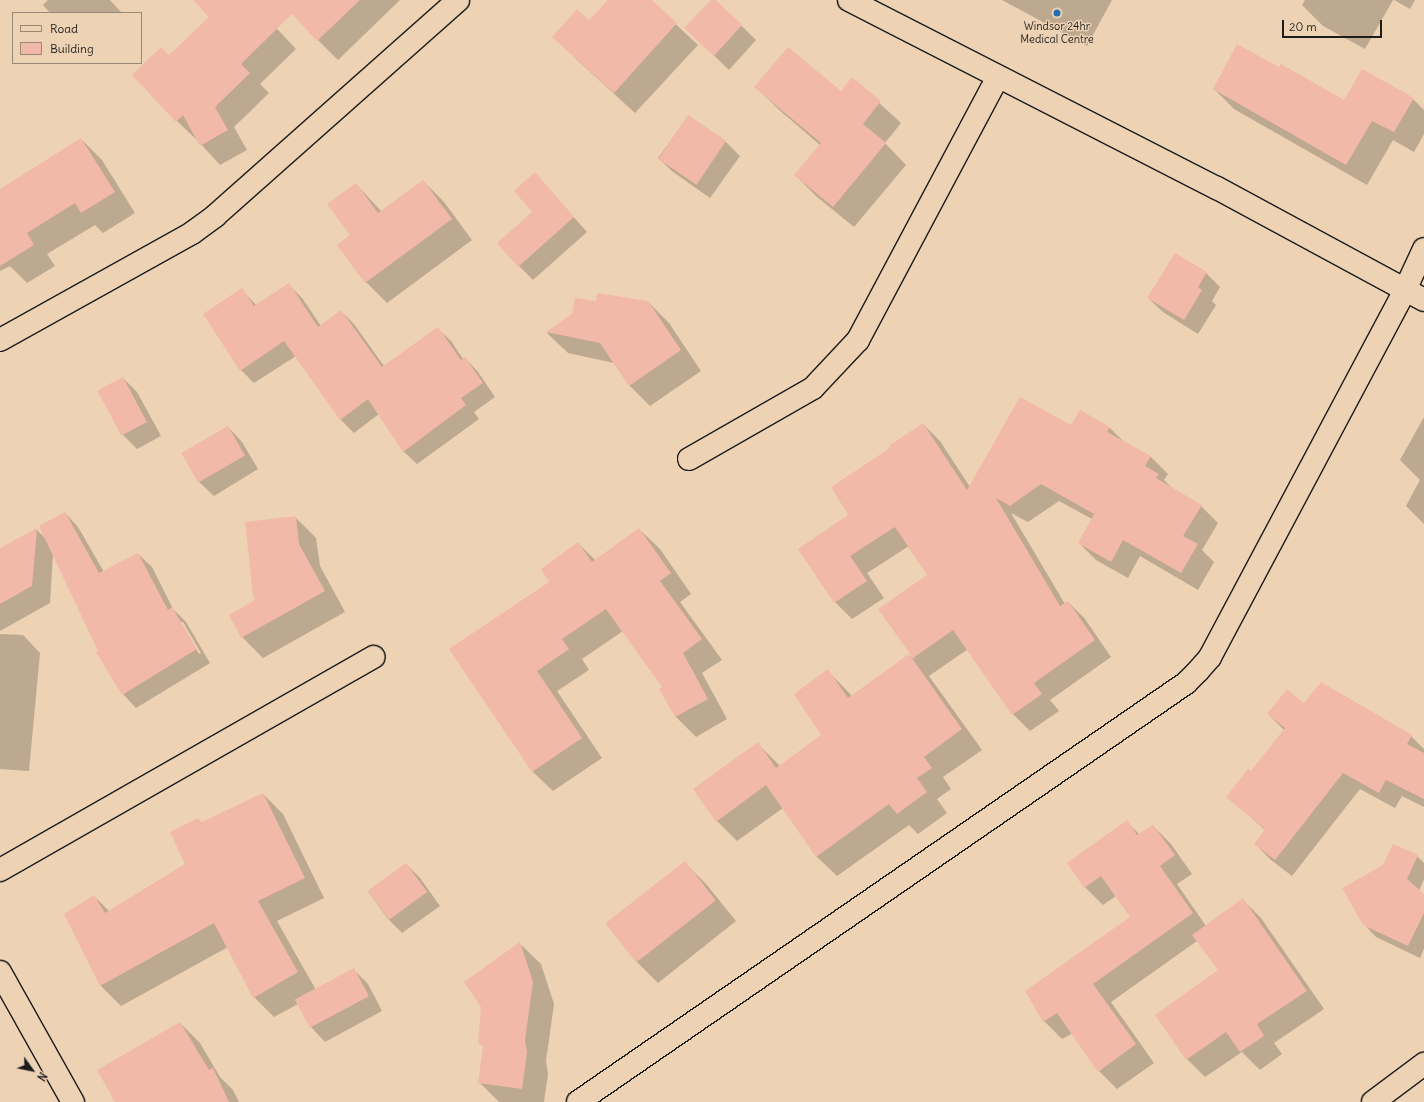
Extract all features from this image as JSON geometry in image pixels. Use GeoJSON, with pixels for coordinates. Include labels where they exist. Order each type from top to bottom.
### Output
{"type":"FeatureCollection","features":[{"type":"Feature","properties":{"kind":"street"},"geometry":{"type":"LineString","coordinates":[[0,340],[198,229],[215,216],[458,0]]}},
{"type":"Feature","properties":{"kind":"street"},"geometry":{"type":"LineString","coordinates":[[849,0],[1217,188],[1424,300]]}},
{"type":"Feature","properties":{"kind":"street"},"geometry":{"type":"LineString","coordinates":[[689,459],[813,388],[858,340],[998,77]]}},
{"type":"Feature","properties":{"kind":"street"},"geometry":{"type":"LineString","coordinates":[[578,1102],[1186,683],[1198,671],[1210,656],[1405,290],[1424,249]]}},
{"type":"Feature","properties":{"kind":"street"},"geometry":{"type":"LineString","coordinates":[[0,870],[373,657]]}},
{"type":"Feature","properties":{"kind":"street"},"geometry":{"type":"LineString","coordinates":[[0,972],[73,1102]]}},
{"type":"Feature","properties":{"kind":"street"},"geometry":{"type":"LineString","coordinates":[[1373,1102],[1424,1064]]}},
{"type":"Feature","properties":{"kind":"building"},"geometry":{"type":"Polygon","coordinates":[[[193,0],[360,0],[317,41],[292,14],[241,64],[250,73],[215,107],[228,130],[200,146],[183,115],[176,122],[132,75],[161,47],[169,55],[209,17],[193,0]]]}},
{"type":"Feature","properties":{"kind":"building"},"geometry":{"type":"Polygon","coordinates":[[[608,0],[652,0],[677,23],[614,93],[552,37],[577,9],[589,20],[608,0]]]}},
{"type":"Feature","properties":{"kind":"building"},"geometry":{"type":"Polygon","coordinates":[[[711,0],[716,0],[742,25],[714,56],[684,28],[711,0]]]}},
{"type":"Feature","properties":{"kind":"building"},"geometry":{"type":"Polygon","coordinates":[[[1237,44],[1279,67],[1281,64],[1344,100],[1362,69],[1414,98],[1394,132],[1372,121],[1346,165],[1213,89],[1237,44]]]}},
{"type":"Feature","properties":{"kind":"building"},"geometry":{"type":"Polygon","coordinates":[[[788,47],[841,91],[852,77],[881,101],[863,124],[886,143],[833,207],[794,175],[821,143],[754,87],[788,47]]]}},
{"type":"Feature","properties":{"kind":"building"},"geometry":{"type":"Polygon","coordinates":[[[688,115],[726,141],[696,185],[658,159],[688,115]]]}},
{"type":"Feature","properties":{"kind":"building"},"geometry":{"type":"Polygon","coordinates":[[[81,138],[115,192],[81,213],[75,203],[27,233],[34,245],[0,266],[0,189],[81,138]]]}},
{"type":"Feature","properties":{"kind":"building"},"geometry":{"type":"Polygon","coordinates":[[[535,172],[574,217],[518,267],[497,243],[532,212],[514,191],[535,172]]]}},
{"type":"Feature","properties":{"kind":"building"},"geometry":{"type":"Polygon","coordinates":[[[423,180],[452,219],[365,283],[337,245],[350,235],[327,204],[356,183],[378,213],[423,180]]]}},
{"type":"Feature","properties":{"kind":"building"},"geometry":{"type":"Polygon","coordinates":[[[1175,253],[1207,272],[1198,287],[1202,290],[1184,320],[1147,298],[1175,253]]]}},
{"type":"Feature","properties":{"kind":"building"},"geometry":{"type":"Polygon","coordinates":[[[289,283],[318,327],[341,310],[382,367],[438,327],[461,360],[465,357],[483,383],[461,398],[466,405],[403,452],[368,399],[340,420],[284,341],[240,371],[203,314],[242,288],[254,306],[289,283]]]}},
{"type":"Feature","properties":{"kind":"building"},"geometry":{"type":"Polygon","coordinates":[[[597,293],[648,301],[681,350],[629,386],[600,343],[546,332],[572,314],[575,298],[596,301],[597,293]]]}},
{"type":"Feature","properties":{"kind":"building"},"geometry":{"type":"Polygon","coordinates":[[[123,377],[147,422],[121,436],[97,391],[123,377]]]}},
{"type":"Feature","properties":{"kind":"building"},"geometry":{"type":"Polygon","coordinates":[[[1020,397],[1071,425],[1080,410],[1110,427],[1107,432],[1151,456],[1145,466],[1159,474],[1156,478],[1202,505],[1183,536],[1198,544],[1181,573],[1123,540],[1111,562],[1078,543],[1094,514],[1041,484],[1010,506],[996,498],[1060,606],[1068,601],[1095,640],[1034,683],[1042,694],[1012,715],[953,630],[913,658],[878,609],[927,575],[895,527],[850,556],[867,581],[834,603],[798,549],[848,515],[831,487],[890,448],[889,446],[923,423],[967,490],[1020,397]]]}},
{"type":"Feature","properties":{"kind":"building"},"geometry":{"type":"Polygon","coordinates":[[[228,426],[245,455],[198,482],[181,453],[228,426]]]}},
{"type":"Feature","properties":{"kind":"building"},"geometry":{"type":"Polygon","coordinates":[[[65,512],[99,573],[138,553],[168,610],[172,607],[197,649],[122,695],[96,652],[98,651],[39,526],[65,512]]]}},
{"type":"Feature","properties":{"kind":"building"},"geometry":{"type":"Polygon","coordinates":[[[296,516],[299,544],[325,591],[241,638],[229,615],[255,600],[253,596],[245,522],[296,516]]]}},
{"type":"Feature","properties":{"kind":"building"},"geometry":{"type":"Polygon","coordinates":[[[37,528],[32,586],[0,604],[0,548],[37,528]]]}},
{"type":"Feature","properties":{"kind":"building"},"geometry":{"type":"Polygon","coordinates":[[[639,528],[671,573],[660,581],[702,639],[683,653],[708,699],[675,717],[659,689],[662,687],[606,609],[562,639],[569,649],[537,671],[582,738],[532,772],[449,649],[549,582],[541,569],[578,542],[592,562],[639,528]]]}},
{"type":"Feature","properties":{"kind":"building"},"geometry":{"type":"Polygon","coordinates":[[[909,654],[962,729],[924,757],[932,768],[917,778],[927,792],[897,814],[889,804],[816,857],[766,785],[716,822],[693,789],[758,742],[776,768],[821,735],[794,694],[828,669],[848,698],[909,654]]]}},
{"type":"Feature","properties":{"kind":"building"},"geometry":{"type":"Polygon","coordinates":[[[1321,682],[1412,735],[1407,744],[1424,753],[1424,799],[1386,780],[1379,793],[1343,773],[1275,860],[1254,844],[1265,829],[1226,797],[1248,769],[1251,771],[1285,728],[1267,714],[1287,689],[1304,703],[1321,682]]]}},
{"type":"Feature","properties":{"kind":"building"},"geometry":{"type":"Polygon","coordinates":[[[263,793],[305,878],[258,901],[298,972],[253,998],[214,923],[100,986],[64,914],[94,895],[105,913],[185,864],[170,832],[198,818],[200,823],[263,793]]]}},
{"type":"Feature","properties":{"kind":"building"},"geometry":{"type":"Polygon","coordinates":[[[1127,820],[1137,835],[1153,825],[1175,855],[1160,866],[1193,913],[1093,984],[1136,1044],[1098,1072],[1057,1013],[1043,1022],[1025,991],[1130,917],[1101,876],[1084,888],[1067,863],[1127,820]]]}},
{"type":"Feature","properties":{"kind":"building"},"geometry":{"type":"Polygon","coordinates":[[[1393,844],[1418,855],[1407,879],[1424,894],[1424,913],[1408,946],[1363,925],[1342,888],[1383,865],[1393,844]]]}},
{"type":"Feature","properties":{"kind":"building"},"geometry":{"type":"Polygon","coordinates":[[[685,861],[716,900],[636,963],[605,923],[685,861]]]}},
{"type":"Feature","properties":{"kind":"building"},"geometry":{"type":"Polygon","coordinates":[[[406,863],[427,892],[389,920],[368,891],[406,863]]]}},
{"type":"Feature","properties":{"kind":"building"},"geometry":{"type":"Polygon","coordinates":[[[1243,898],[1307,991],[1257,1024],[1264,1036],[1240,1052],[1226,1032],[1186,1060],[1155,1015],[1218,970],[1192,935],[1243,898]]]}},
{"type":"Feature","properties":{"kind":"building"},"geometry":{"type":"Polygon","coordinates":[[[520,942],[533,982],[525,1040],[527,1052],[522,1089],[478,1083],[483,1047],[478,1042],[481,1007],[464,982],[520,942]]]}},
{"type":"Feature","properties":{"kind":"building"},"geometry":{"type":"Polygon","coordinates":[[[354,968],[369,996],[310,1028],[295,999],[354,968]]]}},
{"type":"Feature","properties":{"kind":"building"},"geometry":{"type":"Polygon","coordinates":[[[180,1022],[209,1070],[213,1068],[229,1102],[115,1102],[97,1070],[180,1022]]]}},
{"type":"Feature","properties":{"kind":"place","name":"Windsor 24hr Medical Centre"},"geometry":{"type":"Point","coordinates":[1057,13]}}]}
